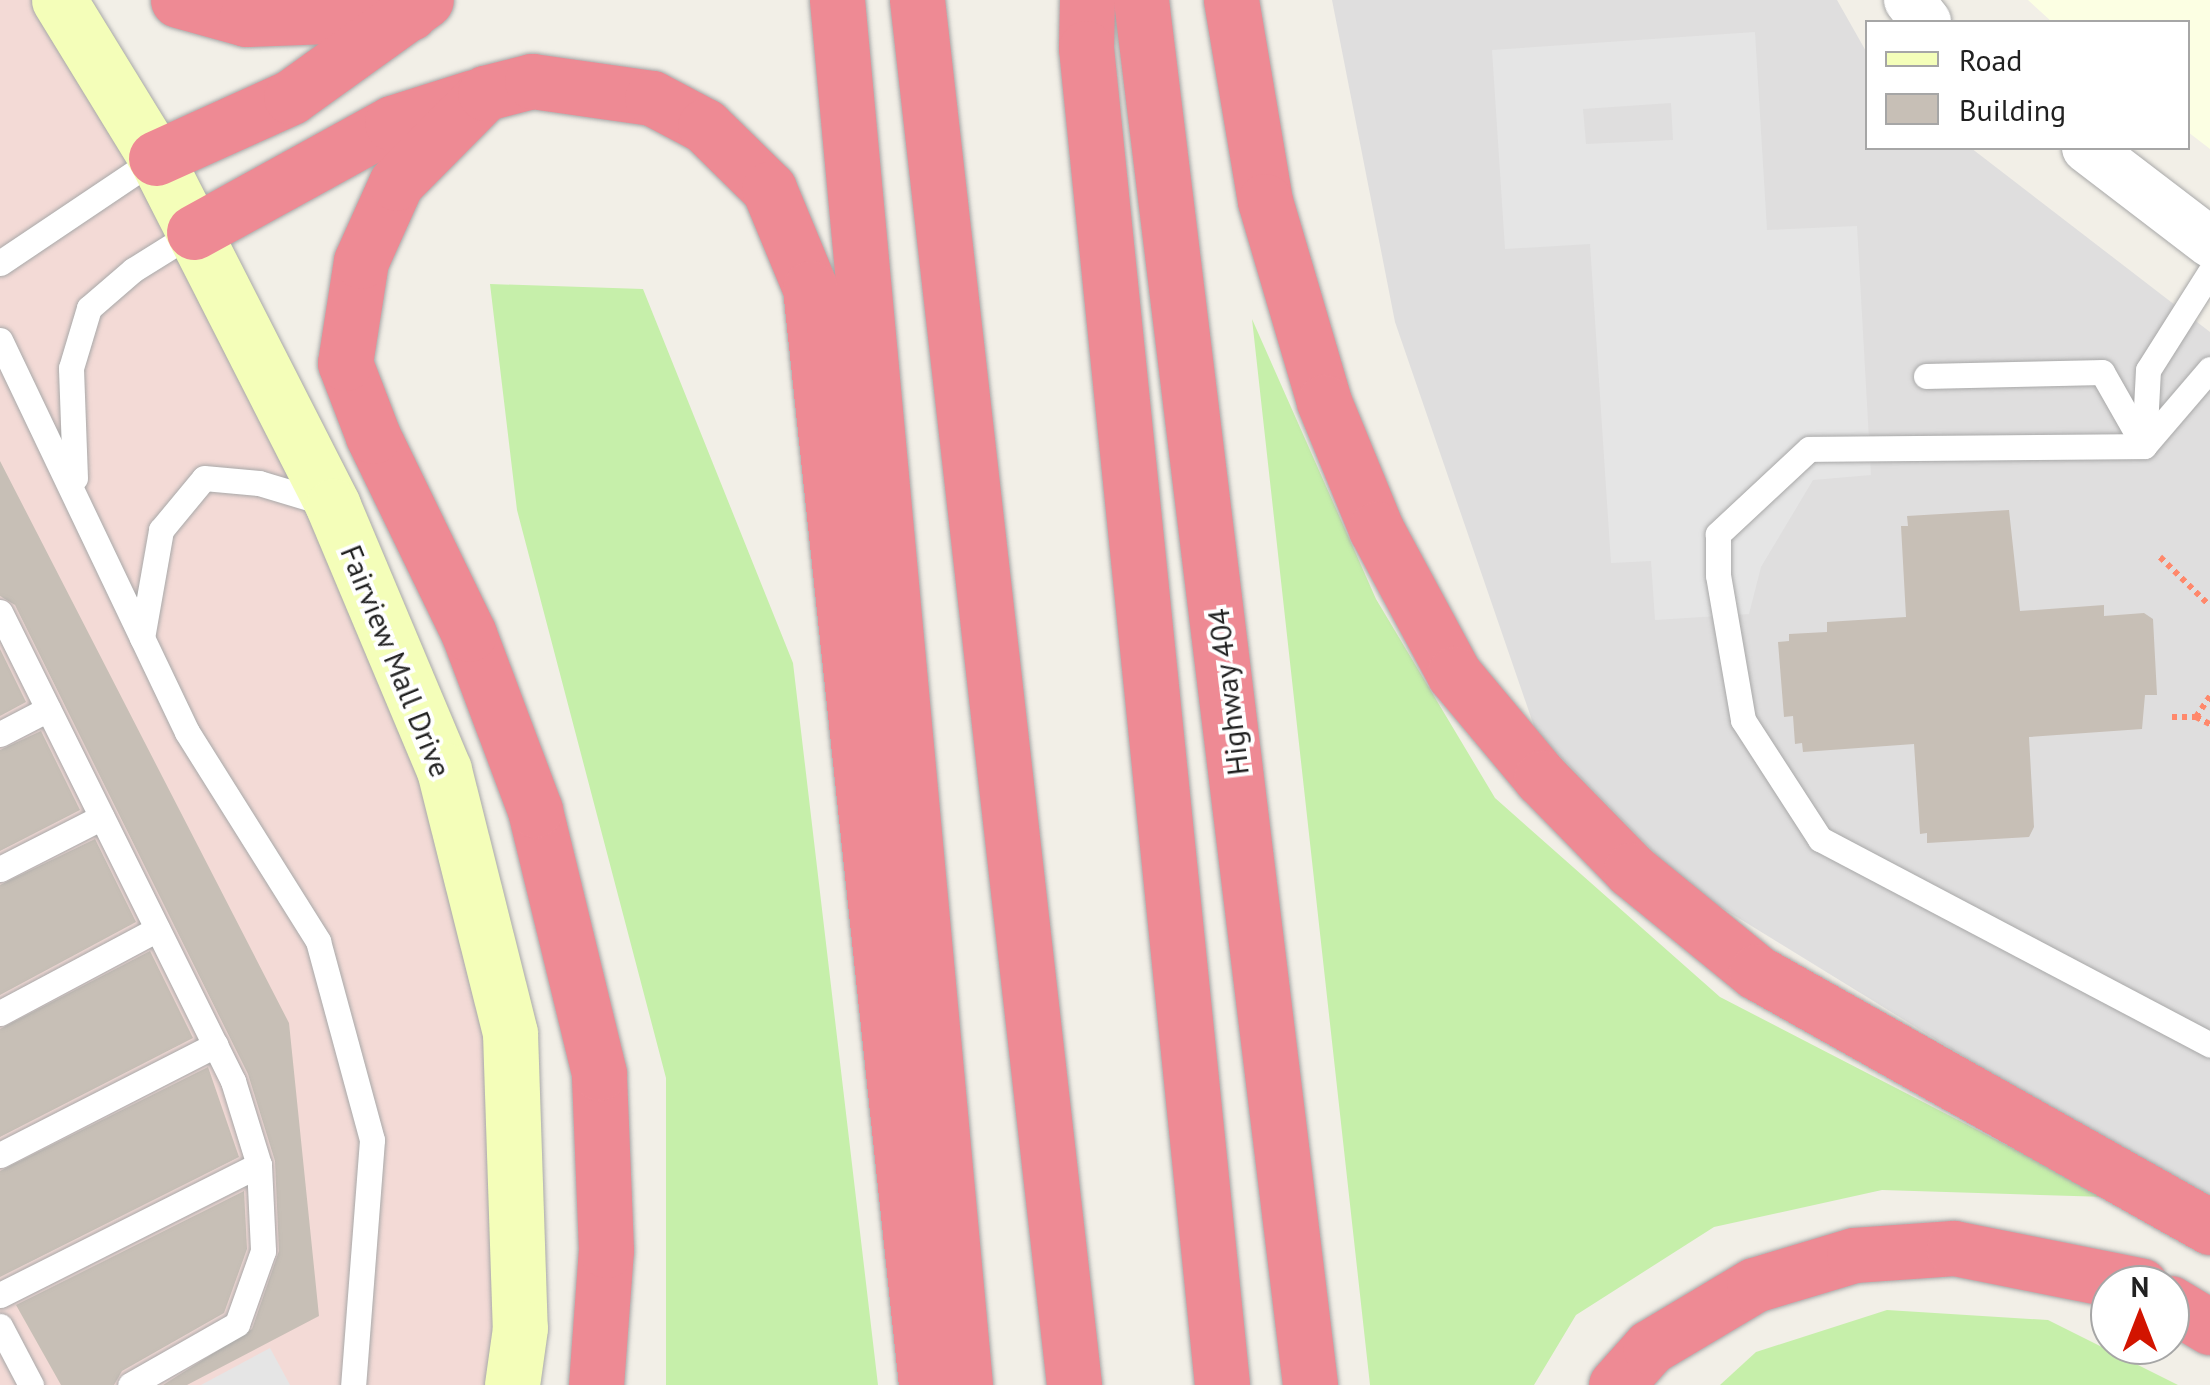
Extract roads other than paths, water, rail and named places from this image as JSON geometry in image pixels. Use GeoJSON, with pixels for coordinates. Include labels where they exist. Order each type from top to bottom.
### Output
{"type":"FeatureCollection","features":[{"type":"Feature","properties":{"kind":"highway"},"geometry":{"type":"LineString","coordinates":[[178,0],[246,19],[418,7]]}},
{"type":"Feature","properties":{"kind":"highway"},"geometry":{"type":"LineString","coordinates":[[837,0],[965,1385]]}},
{"type":"Feature","properties":{"kind":"highway"},"geometry":{"type":"LineString","coordinates":[[918,0],[1074,1385]]}},
{"type":"Feature","properties":{"kind":"highway"},"geometry":{"type":"LineString","coordinates":[[1087,0],[1086,48],[1222,1385]]}},
{"type":"Feature","properties":{"kind":"highway","name":"Highway 404"},"geometry":{"type":"LineString","coordinates":[[1141,0],[1310,1385]]}},
{"type":"Feature","properties":{"kind":"highway"},"geometry":{"type":"LineString","coordinates":[[1232,0],[1265,200],[1324,402],[1376,529],[1454,674],[1542,778],[1631,870],[1756,972],[2210,1227]]}},
{"type":"Feature","properties":{"kind":"highway"},"geometry":{"type":"LineString","coordinates":[[156,158],[291,97],[418,7]]}},
{"type":"Feature","properties":{"kind":"highway"},"geometry":{"type":"LineString","coordinates":[[194,232],[392,124],[532,81],[652,98],[704,126],[768,189],[810,288],[926,1385]]}},
{"type":"Feature","properties":{"kind":"highway"},"geometry":{"type":"LineString","coordinates":[[485,93],[396,183],[360,261],[345,363],[373,436],[469,634],[535,810],[599,1073],[606,1250],[596,1385]]}},
{"type":"Feature","properties":{"kind":"highway"},"geometry":{"type":"LineString","coordinates":[[1616,1385],[1650,1347],[1754,1285],[1854,1255],[1954,1248],[2090,1275]]}},
{"type":"Feature","properties":{"kind":"street","name":"Fairview Mall Drive"},"geometry":{"type":"LineString","coordinates":[[59,0],[156,158],[333,506],[444,770],[510,1033],[520,1328],[512,1385]]}},
{"type":"Feature","properties":{"kind":"street"},"geometry":{"type":"LineString","coordinates":[[1909,0],[1924,20]]}},
{"type":"Feature","properties":{"kind":"street"},"geometry":{"type":"LineString","coordinates":[[2090,150],[2210,242]]}},
{"type":"Feature","properties":{"kind":"lane"},"geometry":{"type":"LineString","coordinates":[[0,263],[156,158]]}},
{"type":"Feature","properties":{"kind":"lane"},"geometry":{"type":"LineString","coordinates":[[76,488],[71,368],[89,308],[133,270],[194,232]]}},
{"type":"Feature","properties":{"kind":"lane"},"geometry":{"type":"LineString","coordinates":[[2144,446],[2148,370],[2210,272]]}},
{"type":"Feature","properties":{"kind":"lane"},"geometry":{"type":"LineString","coordinates":[[0,340],[76,488],[187,732],[318,941],[372,1140],[354,1385]]}},
{"type":"Feature","properties":{"kind":"lane"},"geometry":{"type":"LineString","coordinates":[[2210,369],[2144,446],[1808,449],[1718,534],[1718,575],[1744,720],[1820,839],[2210,1045]]}},
{"type":"Feature","properties":{"kind":"lane"},"geometry":{"type":"LineString","coordinates":[[1926,376],[2102,372],[2144,446]]}},
{"type":"Feature","properties":{"kind":"lane"},"geometry":{"type":"LineString","coordinates":[[142,638],[161,530],[204,478],[259,483],[333,506]]}},
{"type":"Feature","properties":{"kind":"lane"},"geometry":{"type":"LineString","coordinates":[[0,612],[214,1045],[259,1165],[263,1251],[237,1324],[130,1385]]}},
{"type":"Feature","properties":{"kind":"lane"},"geometry":{"type":"LineString","coordinates":[[0,734],[48,709]]}},
{"type":"Feature","properties":{"kind":"lane"},"geometry":{"type":"LineString","coordinates":[[0,868],[102,818]]}},
{"type":"Feature","properties":{"kind":"lane"},"geometry":{"type":"LineString","coordinates":[[0,1013],[158,929]]}},
{"type":"Feature","properties":{"kind":"lane"},"geometry":{"type":"LineString","coordinates":[[0,1155],[214,1045]]}},
{"type":"Feature","properties":{"kind":"lane"},"geometry":{"type":"LineString","coordinates":[[0,1294],[259,1165]]}},
{"type":"Feature","properties":{"kind":"lane"},"geometry":{"type":"LineString","coordinates":[[0,1326],[30,1385]]}}]}
